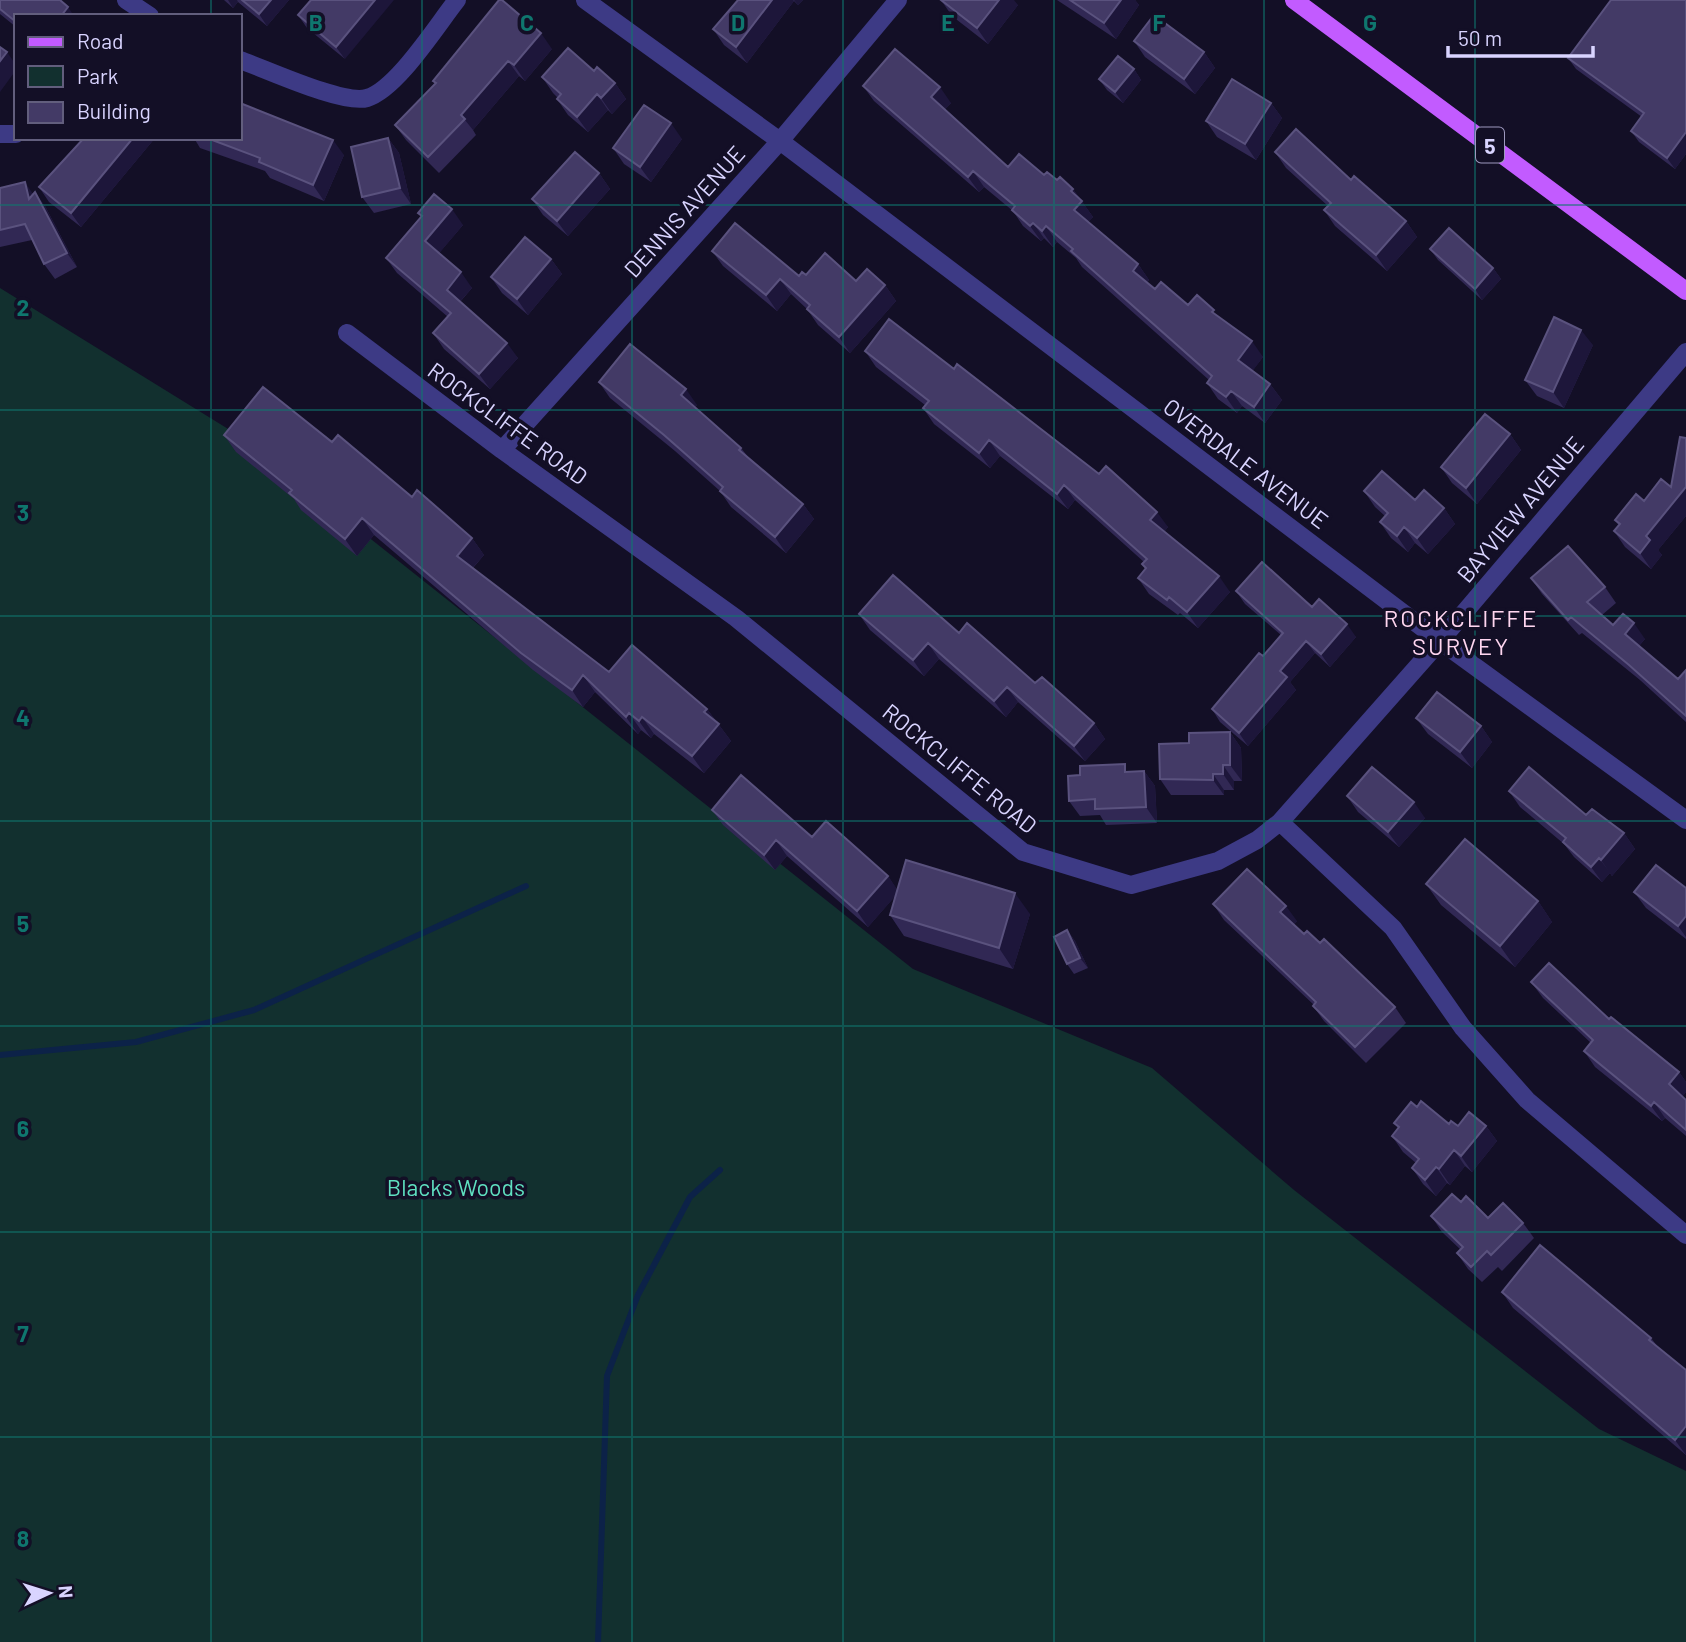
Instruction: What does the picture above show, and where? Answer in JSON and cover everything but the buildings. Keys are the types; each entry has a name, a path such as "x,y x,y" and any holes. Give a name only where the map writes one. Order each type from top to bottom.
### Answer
{"main road":[{"name":"5","path":"1294,0 1686,290"}],"street":[{"path":"242,61 339,97 366,99 387,86 457,0"},
{"name":"OVERDALE AVENUE","path":"585,0 780,141 1440,640 1686,820"},
{"name":"DENNIS AVENUE","path":"502,450 780,141 898,0"},
{"name":"ROCKCLIFFE ROAD","path":"347,333 502,450 736,618 1023,852 1131,885 1218,861 1257,840 1279,822"},
{"name":"BAYVIEW AVENUE","path":"1279,822 1440,640 1686,352"},
{"path":"1279,822 1393,928 1463,1028 1527,1100 1686,1235"}],"green space":[{"name":"Blacks Woods","path":"0,288 246,440 913,969 1152,1068 1294,1190 1599,1429 1686,1471 1686,1642 0,1642"}],"waterway":[{"path":"0,1055 136,1042 254,1010 526,886"},
{"path":"598,1642 607,1376 638,1295 690,1197 720,1170"}],"district":[{"name":"ROCKCLIFFE SURVEY","path":"1461,631"}]}
